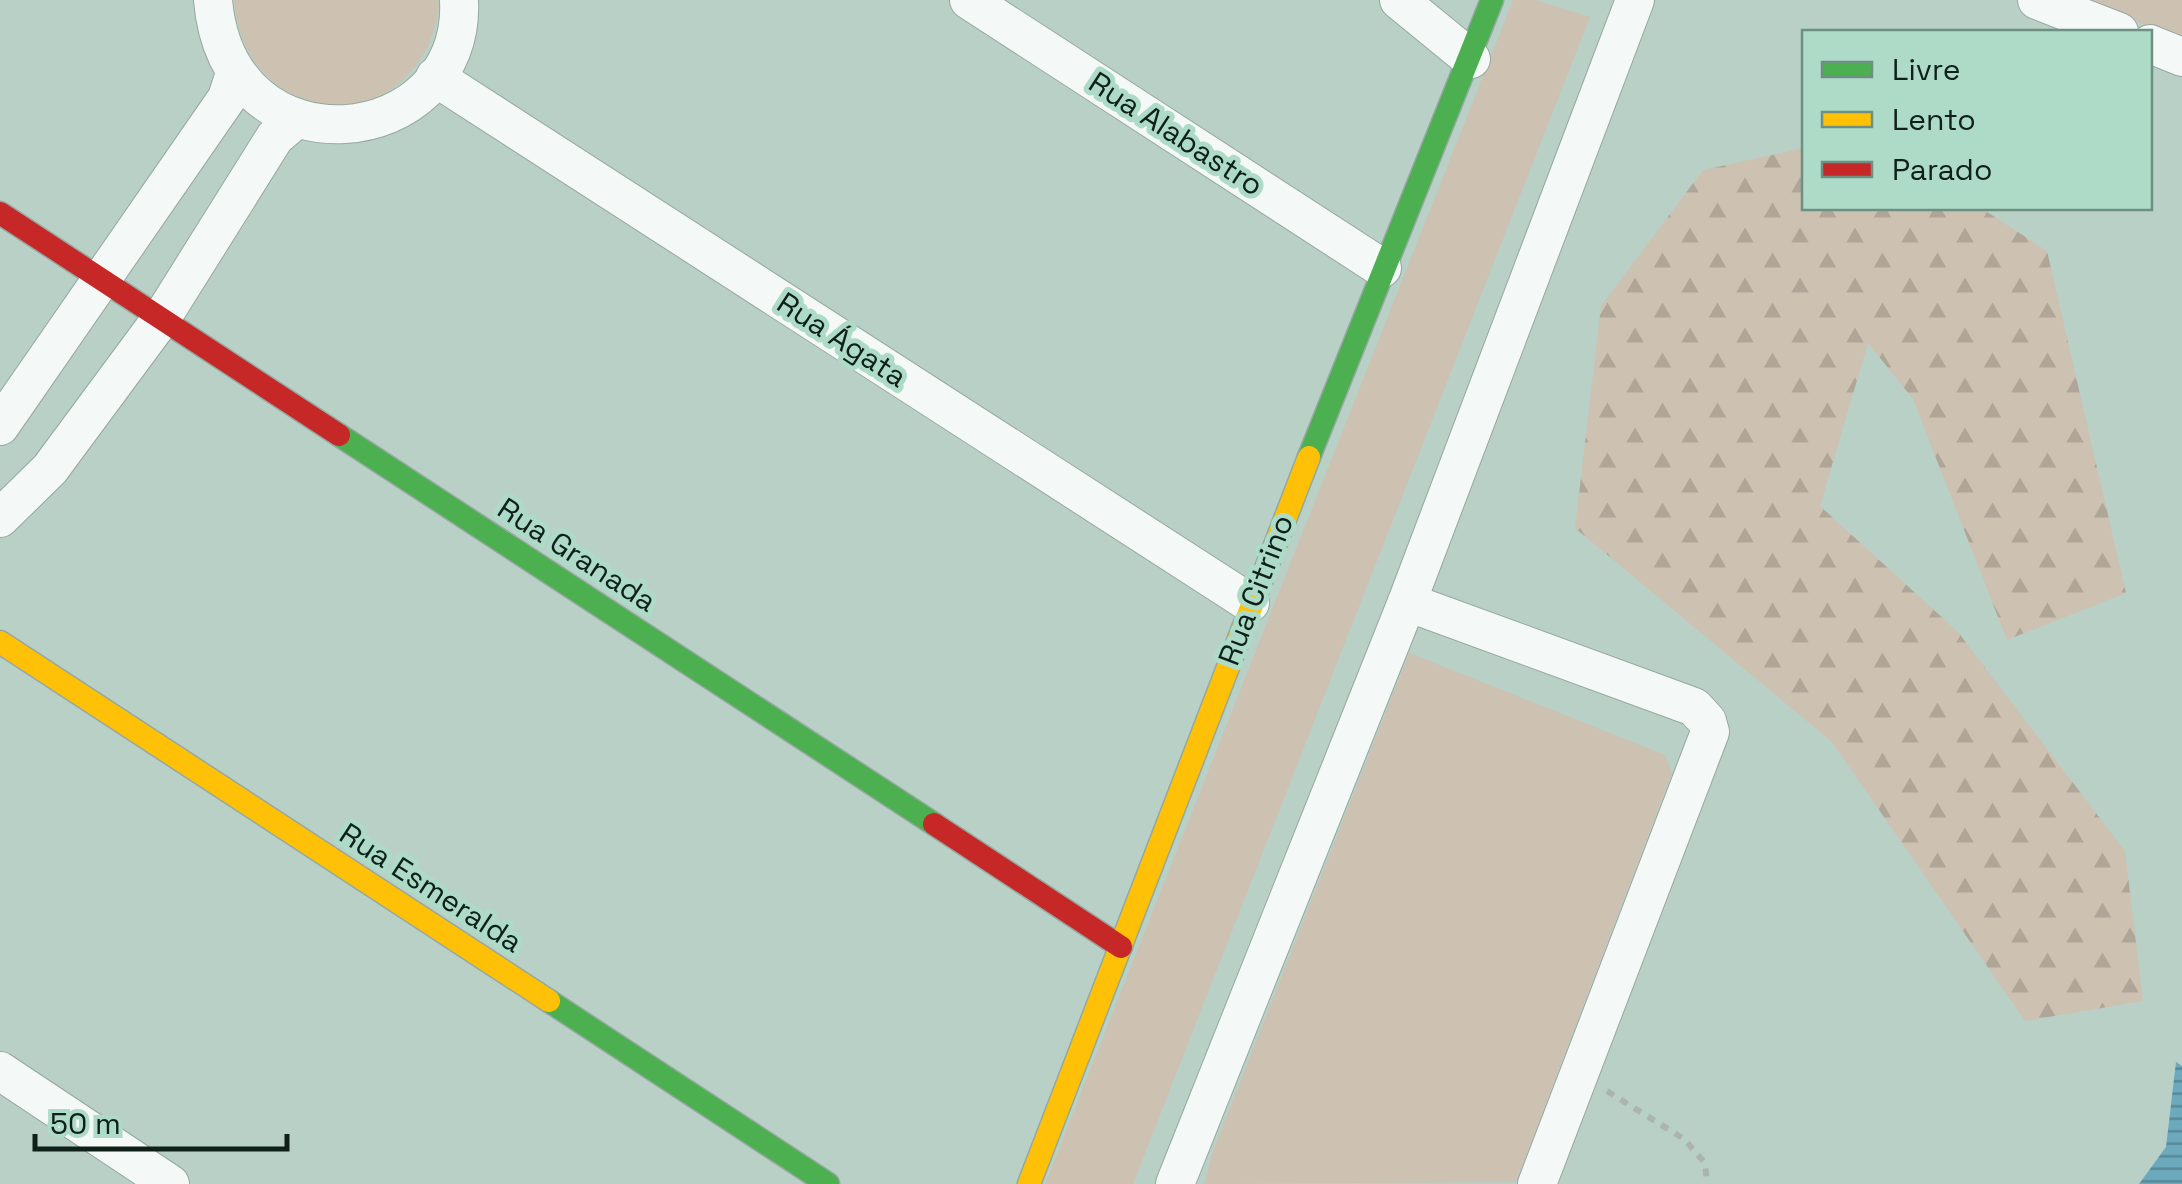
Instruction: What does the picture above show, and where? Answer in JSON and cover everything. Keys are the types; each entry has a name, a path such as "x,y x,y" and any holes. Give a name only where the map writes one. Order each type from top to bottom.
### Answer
{"street":[{"path":"214,0 223,50 252,92 272,108 321,125 372,121 396,111 435,77 448,56 456,31 458,0"},
{"name":"Rua Alabastro","path":"969,0 1382,268"},
{"path":"1399,0 1471,59"},
{"name":"Rua Citrino","path":"1030,1184 1250,604 1492,0"},
{"path":"1175,1184 1407,602 1635,0"},
{"path":"2037,0 2115,30"},
{"path":"2152,45 2182,57"},
{"path":"0,426 226,98 235,72"},
{"name":"Rua Ágata","path":"435,77 1250,604"},
{"path":"0,518 50,469 161,318 276,138 296,119"},
{"name":"Rua Granada","path":"0,212 1121,947"},
{"path":"1407,602 1694,706 1707,720 1710,732 1537,1184"},
{"name":"Rua Esmeralda","path":"0,642 828,1184"},
{"path":"0,1071 170,1184"}],"path":[{"path":"1581,1074 1684,1140 1705,1164 1708,1184"}],"green space":[{"path":"234,0 438,0 439,6 426,50 401,81 370,99 334,105 299,97 268,77 245,45"},
{"path":"1513,0 1535,0 1590,17 1133,1184 1045,1184"},
{"path":"2083,0 2182,0 2182,40"},
{"path":"1802,148 1802,210 1984,210 2047,251 2126,593 2007,640 1913,399 1868,343 1820,506 1958,632 2125,851 2143,1001 2025,1021 1832,742 1575,528 1601,306 1703,170"},
{"path":"1409,653 1665,755 1672,773 1516,1182 1204,1184 1214,1148"}],"water":[{"path":"2176,1062 2182,1066 2182,1184 2139,1184 2166,1147"}],"traffic: fast":[{"path":"1309,457 1492,0"},
{"path":"339,435 934,824"},
{"path":"549,1001 828,1184"}],"traffic: slow":[{"path":"1029,1184 1309,457"},
{"path":"0,642 549,1001"}],"traffic: jam":[{"path":"0,213 339,435"},
{"path":"934,824 1121,947"}]}
